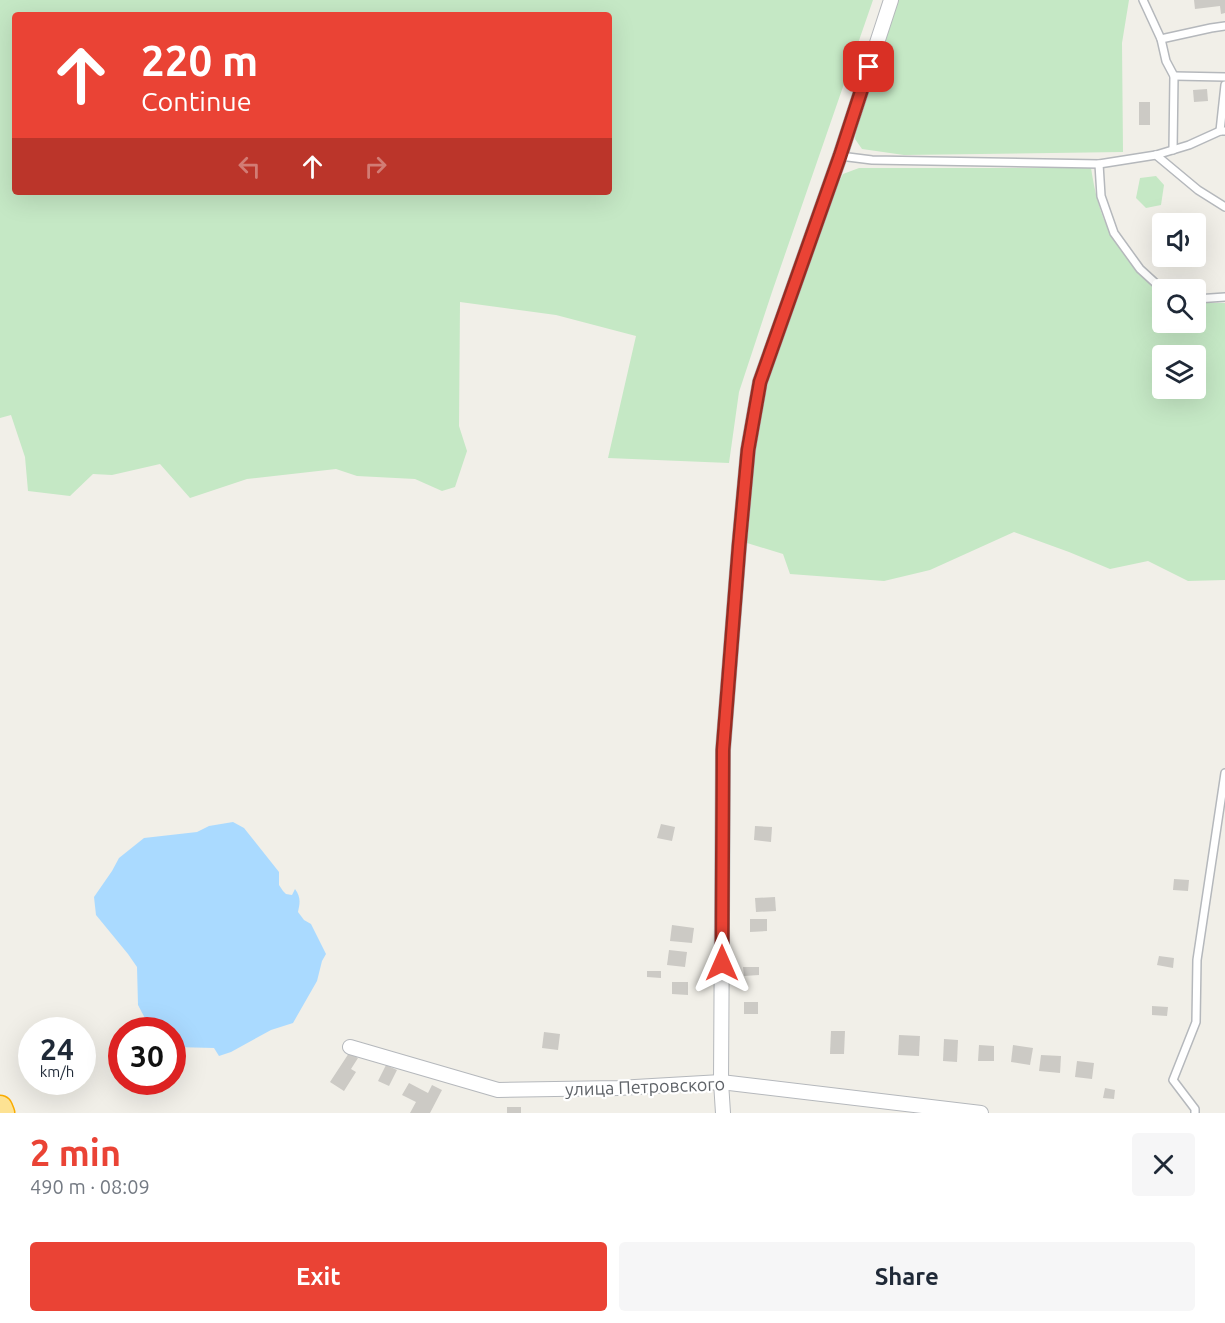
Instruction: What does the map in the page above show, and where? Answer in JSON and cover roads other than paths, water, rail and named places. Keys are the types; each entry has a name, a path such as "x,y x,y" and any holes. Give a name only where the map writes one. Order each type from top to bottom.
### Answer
{"highway":[{"path":"0,1108 2,1113"}],"street":[{"path":"723,1113 721,1082 723,750 748,450 760,382 840,156 891,0"},
{"name":"улица Петровского","path":"350,1047 498,1090 618,1088 721,1082 981,1113"}],"lane":[{"path":"1143,0 1161,39 1166,61 1174,76 1173,150"},
{"path":"1161,39 1225,26"},
{"path":"1174,76 1225,77"},
{"path":"840,156 872,159 1099,164 1156,155 1189,145 1222,131 1225,85"},
{"path":"1156,155 1198,190 1225,207"},
{"path":"1099,164 1101,196 1114,232 1140,269 1152,280"},
{"path":"1206,298 1225,297"},
{"path":"1195,1113 1195,1109 1173,1080 1196,1022 1197,960 1225,773"}],"water":[{"path":"233,822 244,828 279,872 279,885 283,891 292,895 295,889 300,900 298,912 304,920 311,924 326,954 317,981 293,1023 271,1030 219,1056 214,1048 186,1047 186,1017 144,1017 138,1005 137,967 96,915 94,897 119,858 144,838 197,832 209,826"}]}
